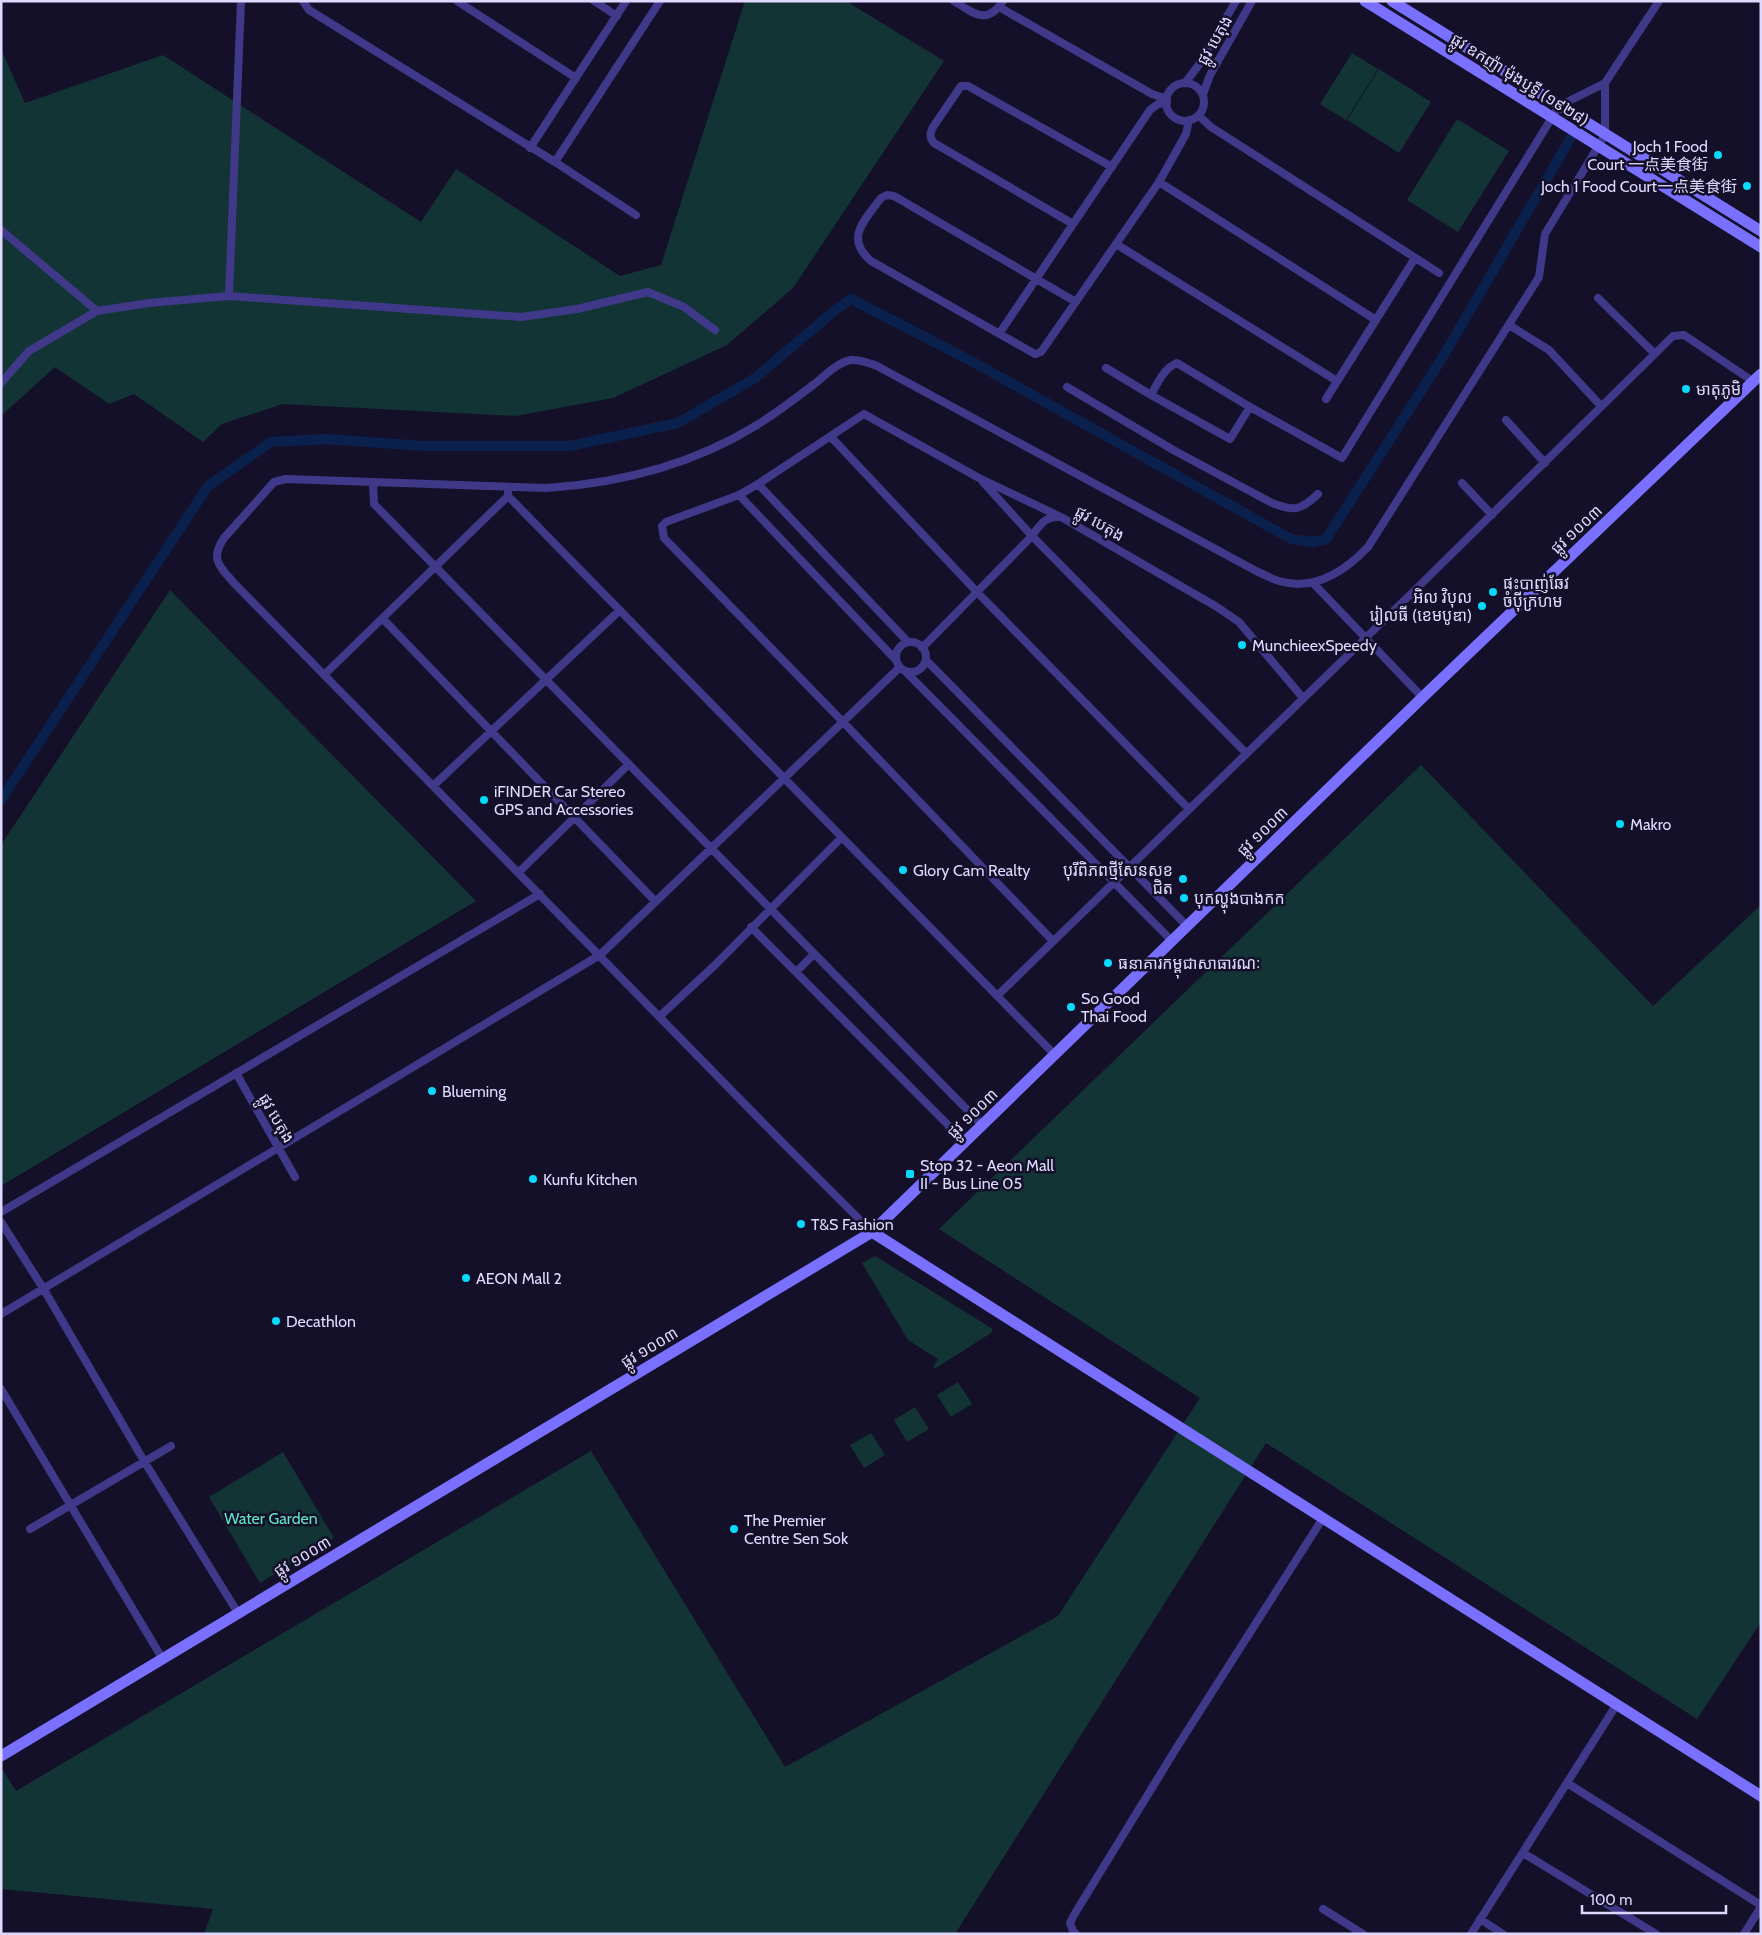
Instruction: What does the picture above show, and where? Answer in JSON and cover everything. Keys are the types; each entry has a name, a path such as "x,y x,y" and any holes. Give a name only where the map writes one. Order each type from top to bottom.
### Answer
{"main road":[{"name":"ផ្លូវ ឧកញ៉ា ម៉ុងឫទ្ធី (១៩២៨)","path":"1365,1 1761,247"},
{"name":"ផ្លូវ ឧកញ៉ា ម៉ុងឫទ្ធី (១៩២៨)","path":"1392,1 1761,231"},
{"name":"ផ្លូវ ១០០៣","path":"1,1756 872,1232 1423,698 1757,378"},
{"path":"872,1232 1761,1796"}],"street":[{"path":"229,296 240,1"},
{"path":"303,1 309,10 636,215"},
{"path":"457,1 576,78"},
{"path":"594,1 617,16"},
{"path":"530,148 626,1"},
{"path":"554,162 660,1"},
{"path":"954,1 979,15 987,16 993,14 1001,4 1152,94 1167,101"},
{"name":"ផ្លូវ បេតុង","path":"1185,83 1198,66 1236,1"},
{"name":"ផ្លូវ បេតុង","path":"1203,94 1210,75 1252,1"},
{"path":"1151,395 1158,382 1172,365 1177,363 1250,407 1342,458 1556,120 1564,109 1605,83 1659,1"},
{"path":"1185,83 1196,86 1203,94 1204,106 1198,116 1189,120 1182,120 1172,116 1167,101 1173,88 1185,83"},
{"path":"872,1232 219,565 216,557 218,547 274,482 286,479 508,492 586,485 632,476 675,463 714,447 756,426 784,407 835,367 853,360 877,366 1258,572 1278,581 1314,583 1346,568 1368,547 1539,277 1545,234 1602,132 1605,83"},
{"path":"1073,224 934,143 930,133 933,127 962,86 968,86 1112,167"},
{"path":"999,334 1150,110 1158,104 1167,101"},
{"path":"1198,116 1211,127 1439,273"},
{"path":"1076,302 894,196 887,195 881,198 858,232 856,240 866,256 999,334 1038,354 1076,302 1159,182 1186,134 1189,120"},
{"path":"1159,182 1376,320"},
{"path":"1,230 97,311"},
{"path":"1116,244 1337,382"},
{"path":"1326,399 1415,258"},
{"path":"1,383 29,351 97,311 150,303 229,296 521,317 577,309 648,292 684,307 715,330"},
{"path":"1598,298 1654,352"},
{"path":"1509,325 1549,350 1601,406"},
{"path":"997,996 1492,515 1654,352 1673,336 1684,335 1757,378"},
{"path":"1106,368 1230,439 1250,407"},
{"path":"1067,387 1272,504 1288,509 1304,507 1318,494"},
{"name":"ផ្លូវ បេតុង","path":"831,437 864,414 979,478 1064,518 1217,607 1239,622 1303,698"},
{"path":"1506,420 1545,463"},
{"path":"1053,941 664,538 662,526 671,518 705,509 739,495 831,437 977,592 1189,809"},
{"path":"979,478 1032,536 1246,754"},
{"path":"373,483 374,504 982,1126"},
{"path":"1462,483 1492,515"},
{"path":"758,484 908,642 918,644 922,648 926,660 1187,926"},
{"path":"324,674 436,567 508,492"},
{"path":"508,492 841,838 1055,1055"},
{"path":"739,495 895,659 903,670 1172,942"},
{"path":"922,648 1046,520 1052,517 1064,518"},
{"path":"1314,583 1423,698"},
{"path":"434,786 620,610"},
{"path":"383,619 492,730 655,902"},
{"path":"895,659 897,650 908,642"},
{"path":"1,1314 278,1146 600,955 843,722 903,670 919,670 926,660"},
{"path":"519,872 629,764"},
{"path":"660,1016 714,966 841,838"},
{"path":"1,1212 540,894"},
{"path":"751,927 965,1142"},
{"path":"796,972 814,954"},
{"name":"ផ្លូវ បេតុង","path":"236,1073 295,1176"},
{"path":"1,1222 43,1288 144,1461 238,1613"},
{"path":"1,1389 162,1658"},
{"path":"30,1529 171,1446"},
{"path":"1076,1934 1070,1923 1074,1915 1177,1747 1323,1518"},
{"path":"1471,1934 1617,1704"},
{"path":"1567,1782 1761,1906 1744,1934"},
{"path":"1522,1853 1656,1934"},
{"path":"1323,1909 1363,1934"},
{"path":"1480,1919 1503,1934"}],"green space":[{"path":"745,1 846,1 944,61 793,288 727,345 613,398 516,416 283,404 222,424 203,442 134,394 109,404 55,367 1,416 1,49 25,103 163,55 421,222 456,169 620,276 661,265"},
{"path":"1352,53 1378,69 1346,120 1320,104"},
{"path":"1379,69 1431,102 1399,153 1347,120"},
{"path":"1457,119 1509,151 1458,232 1407,200"},
{"path":"170,590 476,901 1,1186 1,845"},
{"path":"1421,765 1653,1006 1761,905 1761,1622 1697,1719 1266,1443 955,1934 204,1934 213,1909 1,1889 1,1767 16,1791 591,1451 785,1767 1058,1616 1200,1398 939,1229"},
{"path":"875,1256 993,1329 991,1333 936,1368 933,1367 938,1359 908,1340 862,1263"},
{"path":"958,1382 972,1404 951,1417 937,1395"},
{"path":"915,1407 929,1429 907,1442 894,1420"},
{"path":"871,1433 885,1455 864,1468 850,1445"},
{"name":"Water Garden","path":"283,1452 334,1538 260,1583 209,1497"}],"waterway":[{"path":"1,800 208,486 271,442 325,439 424,446 569,446 678,423 755,378 851,299 973,362 1291,539 1311,542 1326,539 1441,360 1573,134"}],"place":[{"name":"Joch 1 Food Court 一点美食街","path":"1718,155"},
{"name":"Joch 1 Food Court一点美食街","path":"1747,186"},
{"name":"មាតុភូមិ","path":"1686,389"},
{"name":"ផ្ទះបាញ់ឆែវ ចំប៉ីក្រហម","path":"1493,592"},
{"name":"អិល វិបុល រៀលធី (ខេមបូឌា)","path":"1482,606"},
{"name":"MunchieexSpeedy","path":"1242,645"},
{"name":"iFINDER Car Stereo GPS and Accessories","path":"484,800"},
{"name":"Makro","path":"1620,824"},
{"name":"Glory Cam Realty","path":"903,870"},
{"name":"បុរីពិភពថ្មីសែនសុខ ជិត","path":"1183,879"},
{"name":"បុកល្ហុងបាងកក","path":"1184,898"},
{"name":"ធនាគារកម្ពុជាសាធារណៈ","path":"1108,963"},
{"name":"So Good Thai Food","path":"1071,1007"},
{"name":"Blueming","path":"432,1091"},
{"name":"Stop 32 - Aeon Mall II - Bus Line 05","path":"910,1174"},
{"name":"Kunfu Kitchen","path":"533,1179"},
{"name":"T&S Fashion","path":"801,1224"},
{"name":"AEON Mall 2","path":"466,1278"},
{"name":"Decathlon","path":"276,1321"},
{"name":"The Premier Centre Sen Sok","path":"734,1529"}]}
